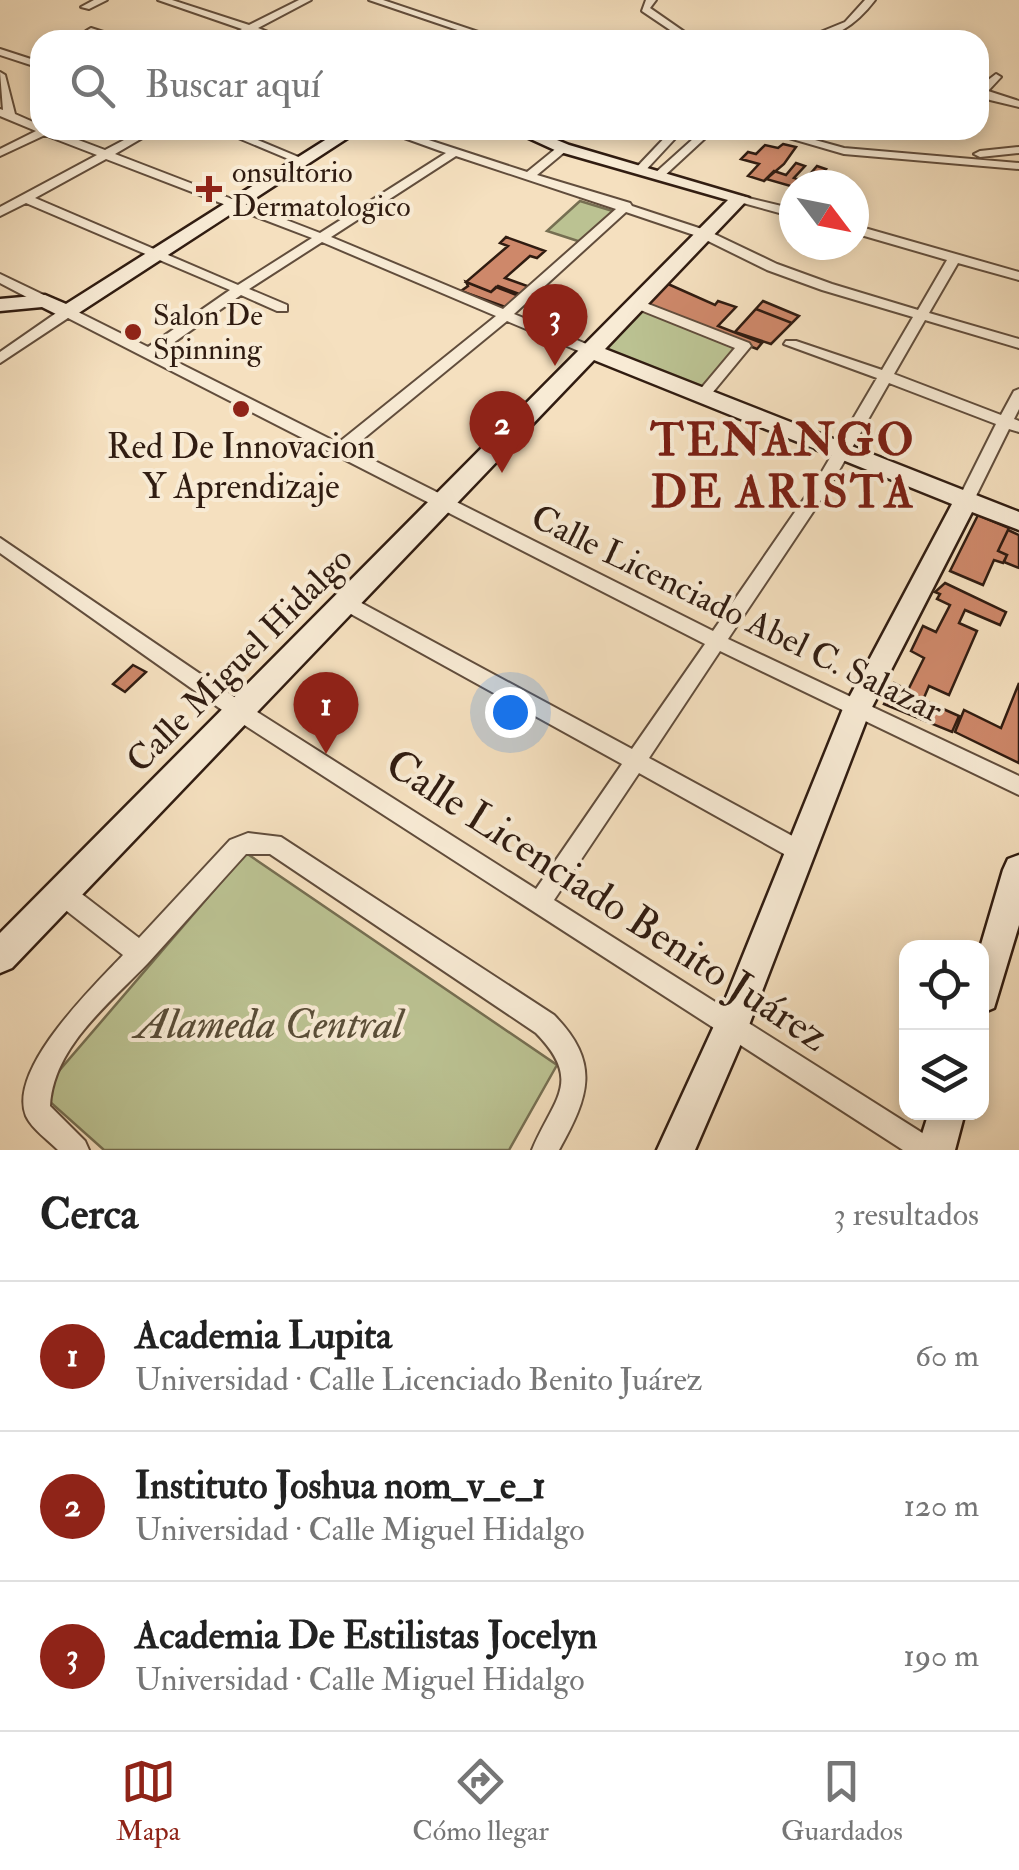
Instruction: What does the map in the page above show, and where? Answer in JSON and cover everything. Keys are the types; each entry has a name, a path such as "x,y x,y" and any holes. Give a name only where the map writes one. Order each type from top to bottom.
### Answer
{"street":[{"path":"86,8 102,0"},
{"path":"163,0 253,30"},
{"path":"271,0 292,7"},
{"path":"250,29 306,0"},
{"path":"374,0 465,30"},
{"path":"651,0 645,8 677,30"},
{"path":"841,30 870,0"},
{"path":"0,52 30,62"},
{"path":"0,75 5,114 30,125"},
{"path":"989,83 996,77"},
{"path":"989,93 1019,104"},
{"path":"0,153 30,137"},
{"path":"69,140 320,237 591,351 1019,521"},
{"path":"0,212 133,140"},
{"path":"249,140 302,161"},
{"path":"0,359 336,140"},
{"path":"418,140 626,206 704,234 772,266 920,317 1019,344"},
{"path":"544,140 638,171 779,209"},
{"path":"638,171 668,140"},
{"path":"658,176 698,140"},
{"path":"803,140 844,151 1019,166"},
{"path":"529,176 564,148"},
{"path":"945,160 1019,150"},
{"path":"148,354 320,237 455,152"},
{"path":"26,198 282,308"},
{"name":"Calle Miguel Hidalgo","path":"0,956 348,604 740,198"},
{"path":"338,451 505,315 626,206"},
{"path":"869,234 1019,276"},
{"path":"540,902 823,484 955,257"},
{"name":"Calle Licenciado Abel C. Salazar","path":"0,278 856,711 1019,786"},
{"path":"0,305 45,300"},
{"path":"638,304 744,346 703,394"},
{"path":"790,344 1013,425"},
{"path":"676,1150 732,1025 856,711 966,500 1013,425 1019,394"},
{"name":"Calle Licenciado Benito Juárez","path":"0,544 240,711 926,1150"},
{"path":"348,604 801,852"},
{"path":"76,1150 37,1111 39,1082 60,1043 238,846 272,844 564,1040 573,1056 574,1096 545,1150"},
{"path":"989,972 1019,870"},
{"path":"62,893 140,954"},
{"path":"936,1150 945,1120"}],"green space":[{"path":"580,201 616,212 581,242 547,231"},
{"path":"641,309 741,347 703,391 601,351"},
{"name":"Alameda Central","path":"246,853 557,1065 509,1150 104,1150 40,1093"}],"building":[{"path":"783,144 796,147 784,164 764,181 748,176 759,164 741,159 748,152 756,154 765,145 778,148"},
{"path":"796,163 805,166 801,170 790,170"},
{"path":"774,171 779,173 779,183 766,179"},
{"path":"506,237 545,251 537,258 530,256 505,278 530,287 522,295 498,286 491,292 466,282 508,246 500,243"},
{"path":"466,282 491,292 496,287 519,296 508,308 461,291 468,286"},
{"path":"668,284 715,305 718,301 736,307 718,326 762,343 757,349 645,306"},
{"path":"763,301 799,316 771,344 735,332"},
{"path":"756,309 792,323 771,344 735,332"},
{"path":"978,515 1009,528 998,551 1007,555 1003,563 994,560 983,585 950,571"},
{"path":"1008,530 1019,535 1019,568 1004,562 1007,555 998,551"},
{"path":"945,583 1006,612 1000,625 965,610 959,623 977,631 949,695 929,686 923,700 959,716 952,732 884,704 887,698 883,696 894,683 908,690 924,658 911,651 923,626 936,632 950,605 937,599 940,594 935,592"},
{"path":"133,665 146,672 125,692 113,684"},
{"path":"1019,683 1019,763 955,732 964,710 1001,728"}],"place":[{"name":"onsultorio Dermatologico","path":"209,189"},
{"name":"Salon De Spinning","path":"133,332"},
{"name":"Academia De Estilistas Jocelyn","path":"555,366"},
{"name":"Red De Innovacion Y Aprendizaje","path":"241,409"},
{"name":"Instituto Joshua nom_v_e_1","path":"502,473"},
{"name":"Academia Lupita","path":"326,754"}],"district":[{"name":"TENANGO DE ARISTA","path":"783,465"}]}
